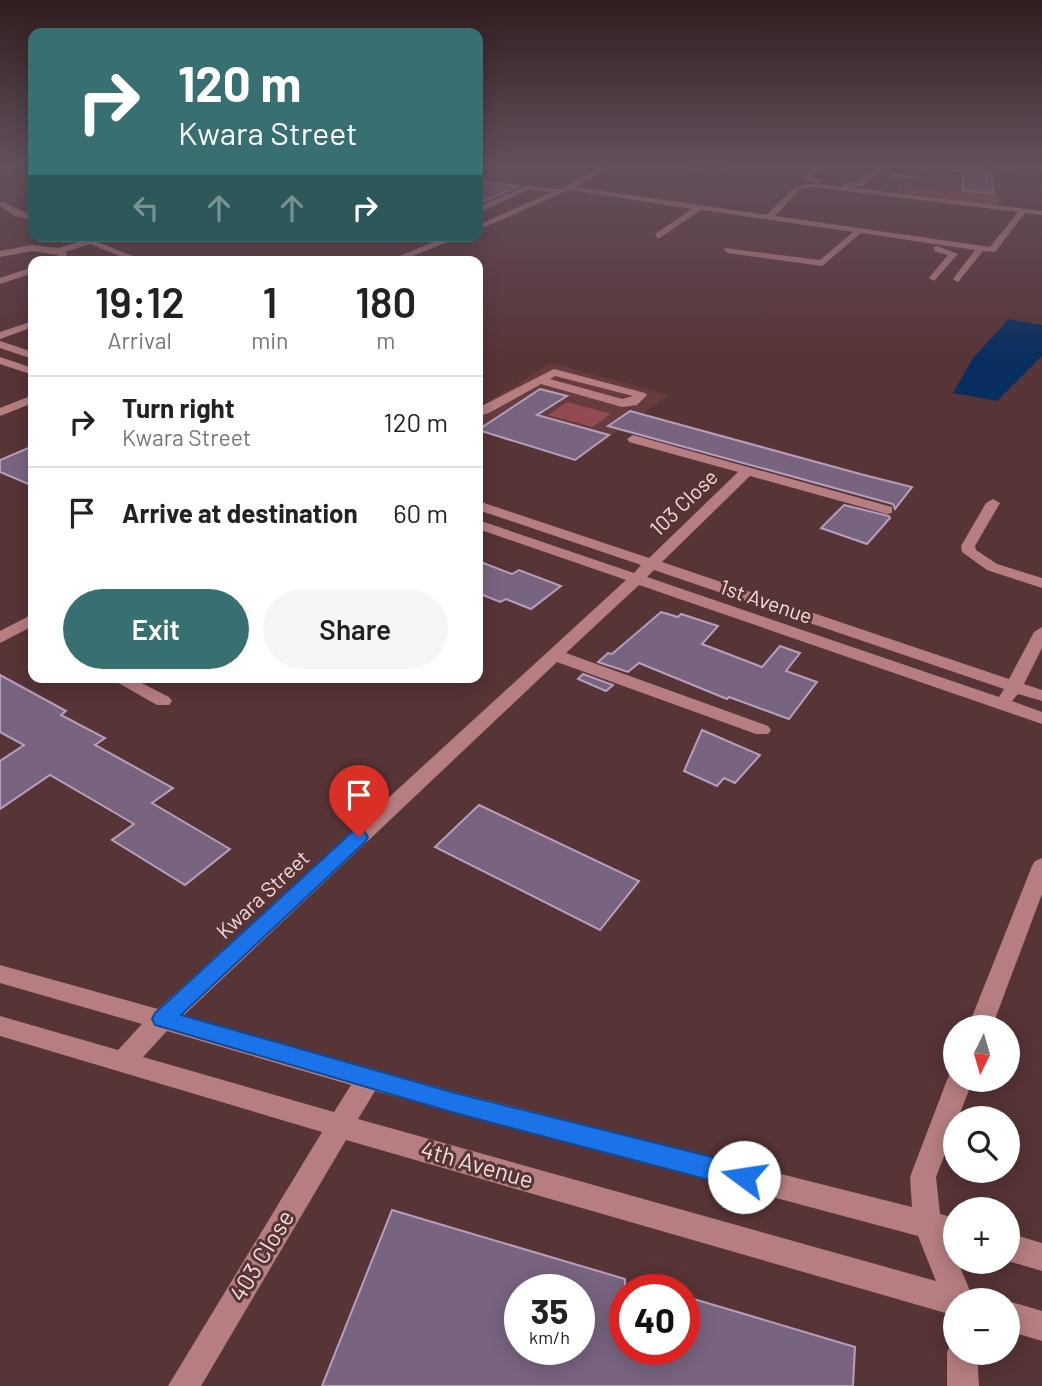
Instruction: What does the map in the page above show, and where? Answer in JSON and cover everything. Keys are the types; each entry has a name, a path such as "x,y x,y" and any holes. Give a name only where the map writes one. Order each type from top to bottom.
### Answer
{"street":[{"path":"658,236 666,231"},
{"path":"839,231 954,254 934,278"},
{"path":"728,250 822,263 856,234 995,249 1008,231"},
{"path":"0,254 23,249 54,254 84,242"},
{"path":"98,242 130,256"},
{"path":"404,256 442,242"},
{"path":"958,279 980,249"},
{"path":"0,269 23,274"},
{"path":"0,281 28,272"},
{"path":"0,336 28,326"},
{"path":"0,344 28,354"},
{"path":"0,360 28,370"},
{"path":"483,409 554,372 641,395 633,402 622,403 541,380"},
{"path":"0,412 28,401"},
{"path":"633,439 887,510"},
{"name":"103 Close","path":"651,564 746,472"},
{"path":"993,503 968,546 969,552 992,567 1042,583"},
{"name":"1st Avenue","path":"483,507 1042,696"},
{"name":"1st Avenue","path":"483,526 1042,718"},
{"name":"Kwara Street","path":"124,1060 163,1019 651,564"},
{"path":"0,638 28,622"},
{"path":"17,628 28,634"},
{"path":"1004,705 1042,632"},
{"path":"555,655 762,730"},
{"path":"128,683 163,701"},
{"path":"986,1015 1042,866"},
{"path":"0,974 369,1079 943,1228"},
{"name":"4th Avenue","path":"0,1026 124,1060 340,1126 943,1297"},
{"name":"403 Close","path":"184,1386 369,1079"},
{"path":"952,1288 927,1224 923,1177 955,1092"},
{"path":"1020,1251 1042,1257"},
{"path":"1020,1320 1042,1326"},
{"path":"962,1365 963,1386"}],"shaded area":[{"path":"551,363 669,395 576,461 483,433 483,405"},
{"path":"567,402 611,414 593,427 548,415"}],"water":[{"path":"1009,319 1042,325 1042,356 997,401 953,393 973,358"}],"building":[{"path":"540,389 567,396 537,415 609,435 575,460 483,432 483,427"},
{"path":"630,411 912,487 895,509 893,504 608,426"},
{"path":"28,448 28,484 0,472 0,460"},
{"path":"844,505 890,518 867,544 821,528"},
{"path":"483,563 512,574 519,570 561,586 531,609 506,599 500,602 483,595"},
{"path":"661,612 678,617 681,614 718,626 702,644 762,667 780,646 800,653 786,671 817,682 789,719 729,697 727,699 639,663 628,672 598,662 608,653 612,654"},
{"path":"583,674 613,685 606,691 578,679"},
{"path":"0,675 66,711 61,715 105,738 95,745 173,788 152,803 230,849 185,885 112,840 134,824 50,775 0,809 0,761 24,745 0,732"},
{"path":"702,730 760,755 735,783 724,778 717,786 684,771"},
{"path":"479,805 639,881 600,930 435,847"},
{"path":"392,1210 609,1274 609,1365 700,1365 700,1301 855,1347 853,1386 322,1386"}],"route":[{"path":"359,837 163,1019 455,1103 744,1177"}]}
